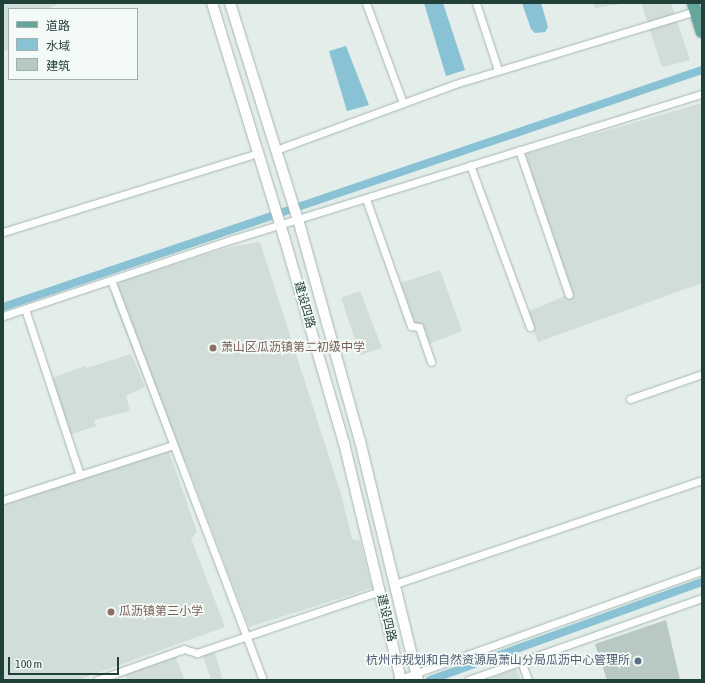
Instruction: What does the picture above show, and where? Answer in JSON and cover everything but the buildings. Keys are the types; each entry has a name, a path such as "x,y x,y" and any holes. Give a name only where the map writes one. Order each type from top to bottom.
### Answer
{"main road":[{"name":"建设四路","path":"212,3 279,219 344,442 380,591 399,680"},
{"name":"建设四路","path":"230,3 296,213 360,441 417,676"},
{"path":"694,7 702,32"}],"street":[{"path":"366,3 403,103"},
{"path":"476,3 498,70"},
{"path":"276,150 498,70 694,7"},
{"path":"3,316 366,198 702,94"},
{"path":"519,150 569,295"},
{"path":"3,232 258,153"},
{"path":"470,166 530,327"},
{"path":"366,198 411,326 419,327 431,362"},
{"path":"110,280 263,680"},
{"path":"25,309 80,475"},
{"path":"630,399 702,374"},
{"path":"3,500 174,446"},
{"path":"395,584 702,480"},
{"path":"399,680 417,676 702,571"},
{"path":"97,680 184,649 197,653 246,635 380,591"},
{"path":"468,680 702,598"},
{"path":"521,661 528,680"}],"shaded area":[{"path":"3,3 60,3 49,8 8,8 8,49 3,51"},
{"path":"593,3 628,3 595,8"},
{"path":"641,3 671,3 690,60 662,67"},
{"path":"702,103 702,283 538,342 527,312 569,294 550,240 526,154"},
{"name":"萧山区瓜沥镇第二初级中学","path":"260,242 341,494 352,539 360,541 372,588 249,627 186,462 178,465 111,295 121,281 230,247"},
{"path":"440,270 462,331 429,344 422,326 414,323 401,283"},
{"path":"360,291 382,348 360,355 341,298"},
{"path":"131,354 145,387 126,396 130,411 94,420 96,426 69,435 53,378 84,366 87,368"},
{"path":"169,451 197,532 191,538 225,627 78,680 3,680 3,503"},
{"path":"214,651 223,680 211,680 203,656"},
{"path":"174,654 185,680 127,680 125,672"},
{"path":"515,668 521,680 487,680"}],"water":[{"path":"424,3 443,3 465,70 446,76"},
{"path":"522,3 541,3 548,27 545,32 535,33 531,29"},
{"path":"346,46 369,105 347,111 329,51"}],"waterway":[{"path":"3,307 702,70"},
{"path":"430,680 702,582"}],"place":[{"name":"萧山区瓜沥镇第二初级中学","path":"213,348"},
{"name":"瓜沥镇第三小学","path":"111,612"},
{"name":"杭州市规划和自然资源局萧山分局瓜沥中心管理所","path":"638,661"}]}
